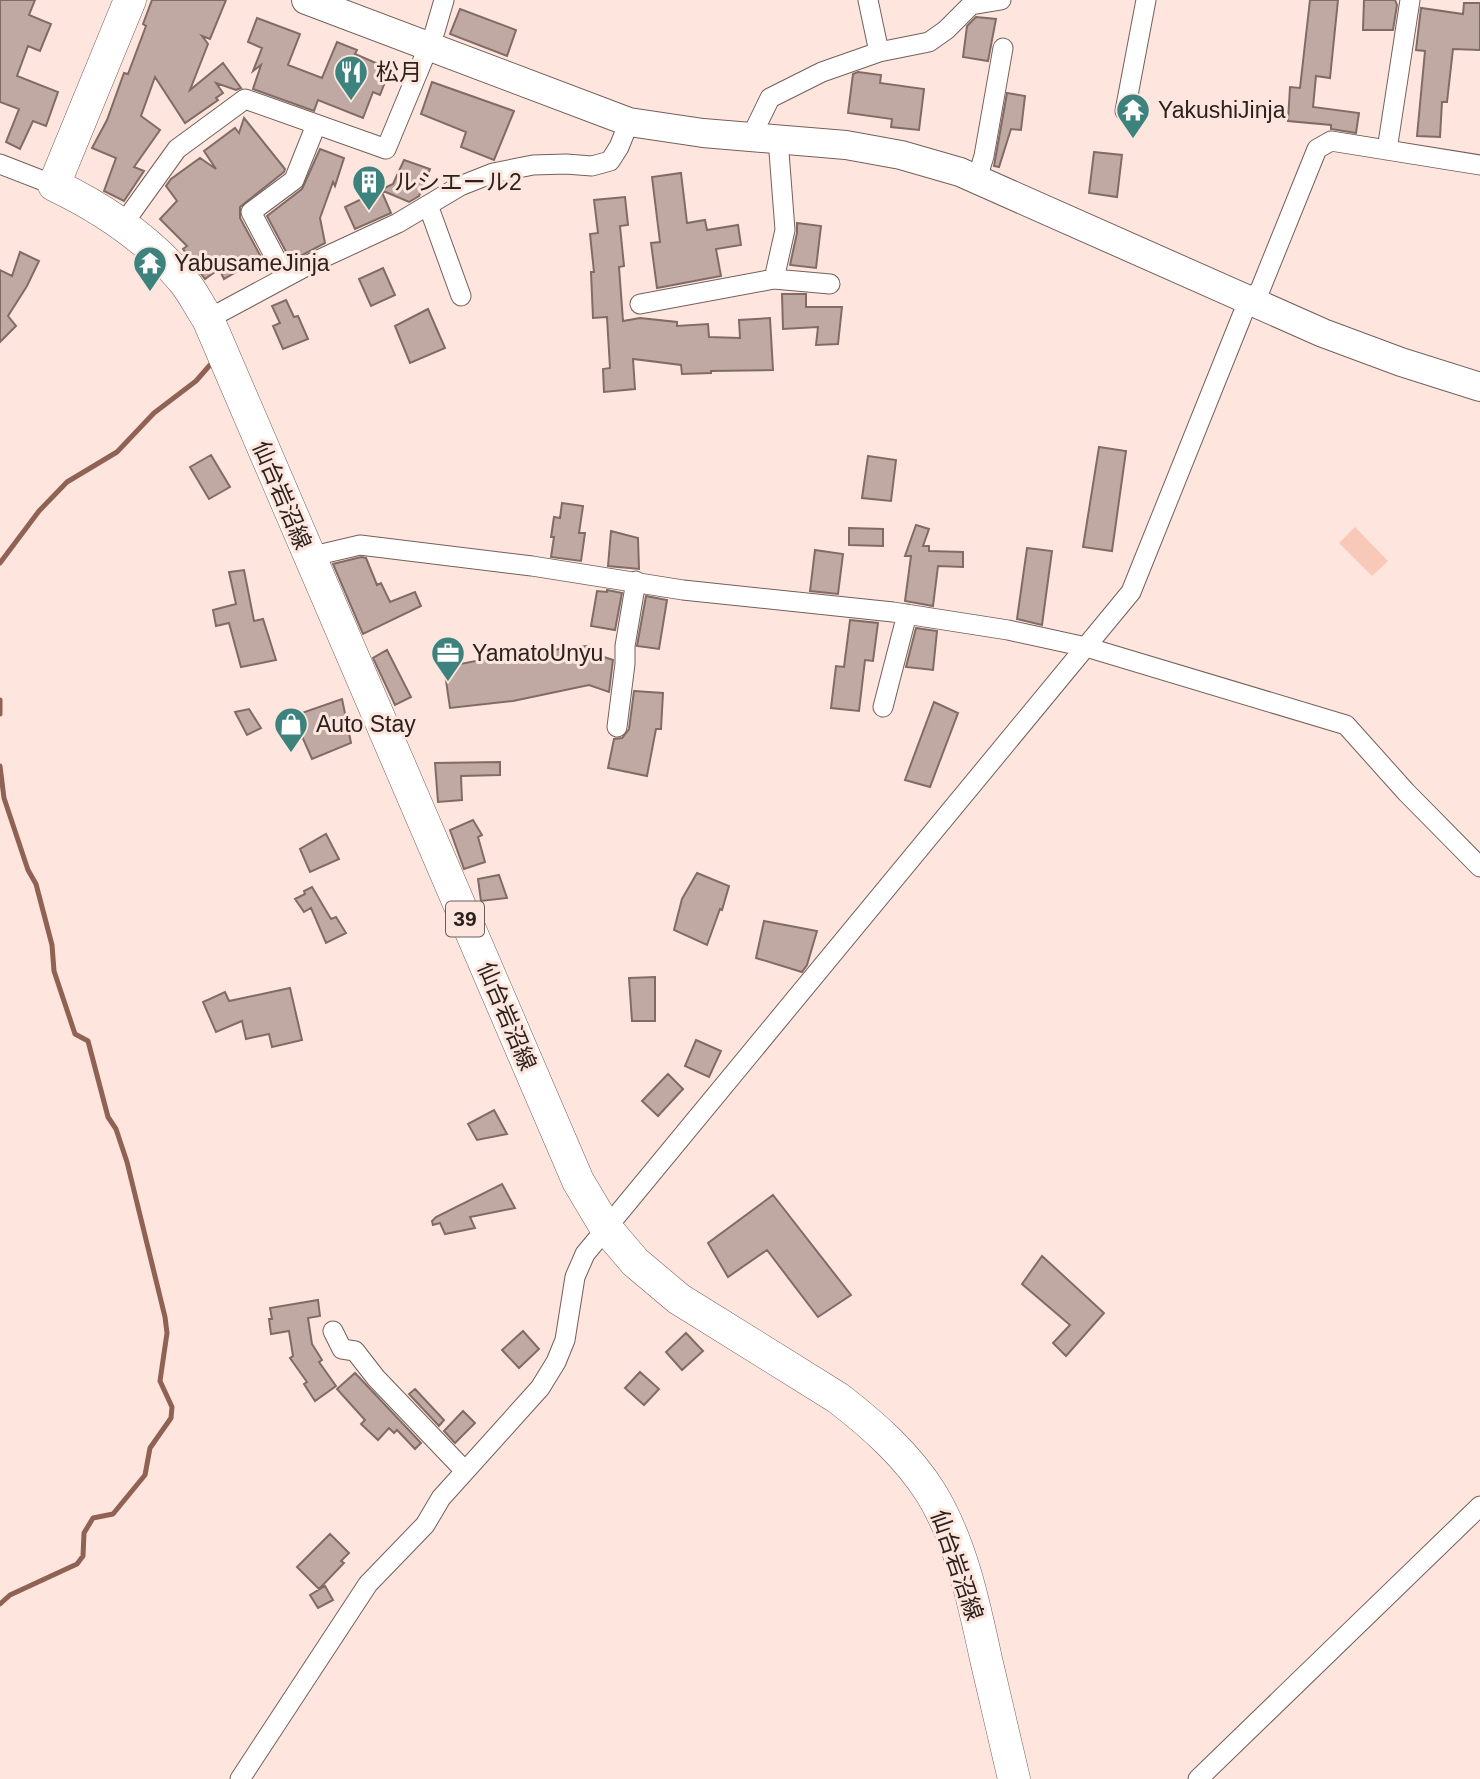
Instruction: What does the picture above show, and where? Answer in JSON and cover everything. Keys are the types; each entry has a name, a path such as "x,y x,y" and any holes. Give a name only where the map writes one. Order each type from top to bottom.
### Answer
{"main road":[{"path":"54,185 130,0"},
{"name":"仙台岩沼線","path":"54,185 89,202 123,224 183,279 208,319 573,1169 606,1228 635,1262 679,1299 815,1383 858,1413 894,1446 931,1493 951,1536 972,1594 1014,1779"}],"street":[{"path":"306,0 629,122 846,145 901,155 960,172 1323,333 1480,387"},
{"path":"123,224 177,149 245,99 386,149 428,48 444,0"},
{"path":"868,0 879,52"},
{"path":"774,279 785,230 764,138 770,98 822,72 879,52 929,42 946,30 971,5 1001,0"},
{"path":"1125,111 1146,0"},
{"path":"1387,150 1410,0"},
{"path":"977,179 984,156 1003,48"},
{"path":"208,319 285,276 398,223 460,186 493,173 533,165 592,166 610,161 629,122"},
{"path":"285,276 251,212 294,180 316,125"},
{"path":"240,1779 368,1584 425,1525 440,1498 540,1388 556,1362 565,1340 575,1277 585,1254 1131,592 1248,301 1260,290 1317,149 1331,141 1480,165"},
{"path":"0,164 54,185"},
{"path":"428,205 461,296"},
{"path":"640,304 774,279 830,285"},
{"path":"309,557 360,545 636,581 682,590 907,614 1008,630 1086,647 1346,725 1406,792 1480,867"},
{"path":"617,727 625,646 636,581"},
{"path":"883,707 907,614"},
{"path":"333,1331 342,1349 355,1351 376,1378 465,1471"},
{"path":"1198,1779 1480,1506"}],"shaded area":[{"path":"1355,527 1388,561 1372,576 1339,543"}],"building":[{"path":"0,0 35,0 29,15 51,24 40,51 28,46 17,76 58,92 46,126 33,121 20,149 6,142 19,109 0,102"},
{"path":"152,0 226,0 210,39 202,36 208,44 190,90 223,63 241,88 236,90 216,83 223,93 216,98 218,100 185,123 155,77 141,116 160,130 134,167 144,171 124,201 104,191 116,158 92,148 107,120 124,73 128,74 146,26 143,24"},
{"path":"1310,0 1338,0 1330,78 1316,76 1313,107 1359,113 1356,133 1331,129 1331,125 1288,121 1290,87 1300,88"},
{"path":"1364,0 1395,0 1397,5 1393,30 1363,30"},
{"path":"1464,3 1480,3 1480,50 1453,49 1447,102 1442,102 1440,137 1417,136 1425,51 1416,50 1421,8 1463,14"},
{"path":"460,9 516,30 507,56 450,34"},
{"path":"976,17 996,19 988,61 963,57 967,26"},
{"path":"257,18 300,34 288,65 322,78 337,42 357,50 355,54 390,69 380,95 373,92 363,118 318,100 314,111 253,89 261,65 253,71 262,48 248,42"},
{"path":"858,72 881,75 880,83 924,89 919,130 891,127 892,119 848,113 853,74"},
{"path":"432,82 514,111 494,160 461,147 466,132 421,114"},
{"path":"1007,93 1025,96 1021,130 1011,129 999,167 994,166"},
{"path":"244,118 285,169 240,207 240,218 261,257 224,279 219,269 205,279 183,249 187,246 160,219 177,201 166,186 171,179 200,158 216,169 204,151 235,128 239,133"},
{"path":"320,149 344,158 320,218 325,243 291,261 267,216 302,189"},
{"path":"1094,152 1122,155 1117,197 1089,193"},
{"path":"404,160 430,169 419,196 409,202 381,190 391,213 355,229 345,207 393,184"},
{"path":"681,173 687,223 705,220 707,230 738,225 741,245 716,249 721,276 657,288 651,243 660,242 652,177"},
{"path":"625,197 628,225 620,226 624,266 619,267 623,321 640,318 677,322 677,326 708,324 709,337 740,338 739,320 770,318 773,370 682,374 681,365 633,359 635,389 604,392 603,369 610,368 607,317 593,318 591,272 594,272 590,234 598,233 594,200"},
{"path":"797,223 821,226 816,268 790,265"},
{"path":"20,252 39,261 8,316 16,326 0,342 0,270 12,276"},
{"path":"383,268 395,295 371,306 359,279"},
{"path":"782,294 806,294 806,307 842,307 838,344 816,345 818,327 783,329"},
{"path":"286,300 294,317 298,316 308,339 283,349 273,326 280,323 272,306"},
{"path":"428,309 445,348 410,363 395,326"},
{"path":"1099,447 1126,451 1112,551 1083,547"},
{"path":"211,455 230,487 209,499 190,467"},
{"path":"868,456 896,460 891,501 862,498"},
{"path":"562,503 583,506 579,533 585,533 581,561 551,557 554,517 560,518"},
{"path":"916,525 929,529 923,546 929,546 929,551 963,552 963,567 938,566 933,606 905,601 911,556 905,556"},
{"path":"849,528 883,529 883,546 849,545"},
{"path":"611,531 638,538 639,569 608,566"},
{"path":"1027,548 1052,551 1042,625 1017,619"},
{"path":"815,550 843,554 838,594 810,591"},
{"path":"366,558 377,585 381,583 390,602 415,592 421,606 363,634 333,564"},
{"path":"244,570 254,621 263,619 276,660 241,667 229,623 216,626 213,610 236,604 229,572"},
{"path":"597,591 622,593 615,630 591,626"},
{"path":"646,596 667,600 659,649 637,646"},
{"path":"850,620 878,623 873,661 865,660 859,711 831,708 836,666 844,667"},
{"path":"916,628 937,631 933,670 906,667"},
{"path":"587,646 586,651 613,660 609,692 589,685 513,701 450,708 444,667 508,655"},
{"path":"387,650 411,697 395,705 373,658"},
{"path":"634,691 663,693 661,729 656,729 647,776 608,768 614,739 622,738 629,729"},
{"path":"342,699 351,743 312,759 293,716"},
{"path":"934,702 958,713 930,787 905,780"},
{"path":"249,709 261,728 247,735 235,712"},
{"path":"500,762 500,775 461,776 462,800 438,802 435,763"},
{"path":"473,820 482,835 478,837 485,862 464,869 450,830"},
{"path":"326,834 339,859 310,872 300,849"},
{"path":"697,873 729,886 707,945 674,930 682,899"},
{"path":"499,875 507,898 481,901 478,879"},
{"path":"312,887 331,919 336,917 346,933 326,943 311,908 304,912 295,899"},
{"path":"764,921 817,931 807,965 802,972 756,958"},
{"path":"655,977 655,1021 632,1021 629,978"},
{"path":"290,988 302,1040 272,1047 269,1034 246,1039 242,1021 216,1032 203,1002 225,992 229,1001"},
{"path":"696,1040 721,1051 709,1077 685,1066"},
{"path":"668,1074 683,1089 658,1116 642,1101"},
{"path":"494,1110 507,1134 477,1140 468,1124"},
{"path":"502,1184 515,1208 470,1217 475,1228 445,1234 440,1223 433,1225 432,1221 436,1217"},
{"path":"773,1195 851,1295 818,1317 767,1250 728,1277 708,1243"},
{"path":"1042,1256 1104,1313 1066,1356 1053,1343 1070,1325 1022,1284"},
{"path":"318,1300 320,1316 308,1318 312,1344 322,1360 319,1362 336,1386 315,1401 304,1384 307,1382 290,1358 293,1356 289,1331 271,1334 269,1319 272,1319 270,1308"},
{"path":"523,1331 539,1349 519,1368 502,1350"},
{"path":"686,1333 703,1351 682,1370 666,1352"},
{"path":"640,1372 659,1389 644,1405 625,1388"},
{"path":"355,1373 421,1443 415,1449 397,1430 394,1433 389,1428 378,1440 361,1424 365,1420 337,1389"},
{"path":"415,1389 444,1420 439,1426 409,1394"},
{"path":"463,1411 475,1423 455,1443 444,1431"},
{"path":"330,1534 349,1553 341,1561 344,1563 319,1589 297,1567"},
{"path":"325,1586 333,1600 318,1608 310,1595"}],"waterway":[{"path":"0,563 39,511 67,482 117,452 154,413 196,381 210,365"},
{"path":"0,700 0,714"},
{"path":"0,766 4,798 28,870 36,884 52,945 54,971 75,1034 88,1041 108,1117 116,1129 127,1162 165,1317 167,1333 160,1381 172,1407 171,1418 150,1448 145,1475 113,1514 93,1518 84,1533 83,1556 77,1564 10,1595 0,1604"}],"place":[{"name":"松月","path":"351,102"},
{"name":"YakushiJinja","path":"1133,140"},
{"name":"ルシエール2","path":"369,212"},
{"name":"YabusameJinja","path":"150,293"},
{"name":"YamatoUnyu","path":"448,683"},
{"name":"Auto Stay","path":"291,754"}]}
